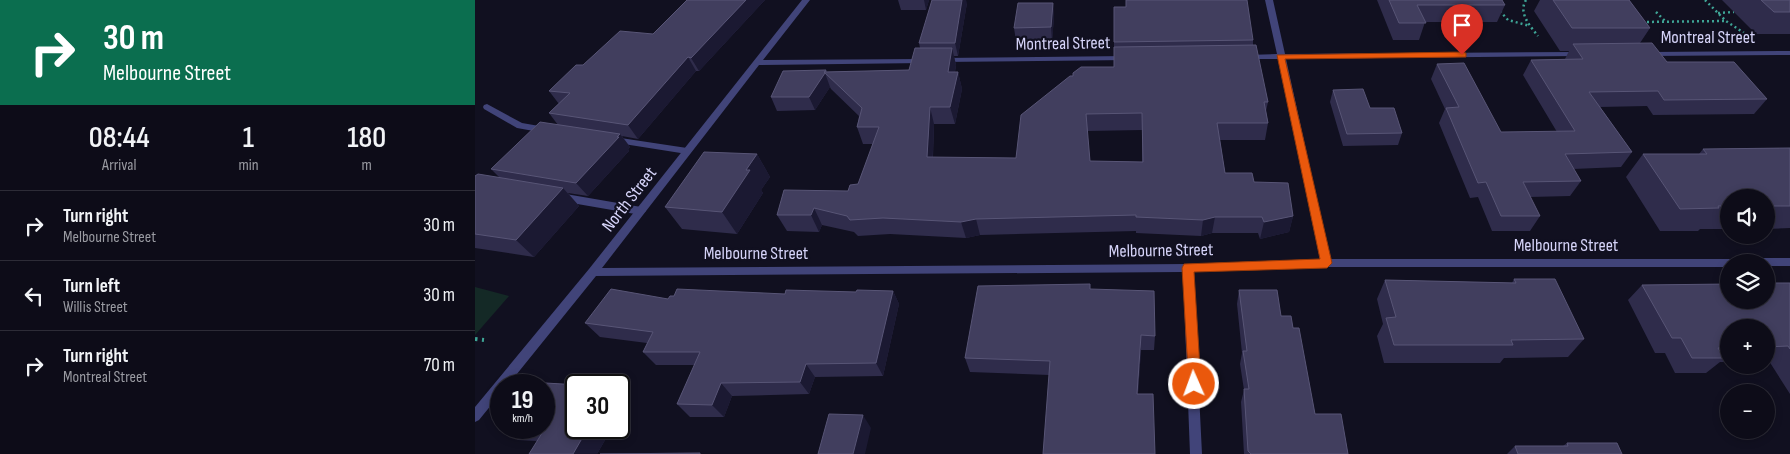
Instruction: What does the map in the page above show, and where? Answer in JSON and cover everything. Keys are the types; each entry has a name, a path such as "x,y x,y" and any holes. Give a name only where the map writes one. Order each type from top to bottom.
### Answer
{"street":[{"name":"North Street","path":"475,416 593,272 806,0"},
{"path":"1269,0 1327,263"},
{"name":"Montreal Street","path":"1643,54 1790,53"},
{"path":"1238,57 1583,54"},
{"name":"Montreal Street","path":"757,63 1140,58"},
{"path":"487,107 520,126 557,132"},
{"path":"603,139 687,152"},
{"path":"551,196 641,211"},
{"name":"Melbourne Street","path":"593,272 1188,268 1327,263 1720,262"},
{"path":"1775,262 1790,262"},
{"path":"1188,268 1196,454"}],"path":[{"path":"1526,0 1523,9 1530,26 1542,42"},
{"path":"1705,0 1726,21 1749,36"},
{"path":"1498,8 1508,20 1530,26"},
{"path":"1656,12 1665,22"},
{"path":"1718,13 1734,12"},
{"path":"1444,16 1450,28"},
{"path":"1640,22 1726,21"},
{"path":"475,338 484,340"}],"green space":[{"path":"475,287 509,296 475,335"}],"building":[{"path":"687,0 746,0 691,58 688,57 628,125 549,113 570,93 549,91 576,65 583,65 620,31 653,34"},
{"path":"932,0 962,0 955,43 919,43"},
{"path":"1126,0 1247,0 1253,40 1114,42 1114,7 1126,7"},
{"path":"1389,0 1502,0 1505,5 1417,5 1426,23 1399,23"},
{"path":"1553,0 1629,0 1650,28 1572,28"},
{"path":"1761,0 1790,0 1790,12 1774,12"},
{"path":"1018,3 1053,3 1051,27 1014,28"},
{"path":"1652,43 1667,62 1734,62 1767,99 1664,100 1658,91 1589,92 1632,152 1565,154 1581,181 1523,182 1540,216 1501,216 1486,182 1478,183 1446,108 1459,107 1437,64 1464,63 1501,132 1575,131 1531,60 1583,59 1573,44"},
{"path":"1256,45 1268,102 1264,102 1268,123 1217,123 1225,173 1252,173 1254,182 1288,183 1293,216 1264,222 1262,217 1215,217 1203,220 1136,217 1136,215 976,219 961,222 883,218 850,220 847,216 814,208 811,215 777,215 784,190 848,191 850,185 858,184 879,127 857,127 862,108 824,72 909,70 915,48 952,48 948,72 958,72 950,107 930,107 927,157 1016,158 1021,115 1070,76 1073,76 1073,73 1081,67 1114,67 1114,47","holes":["1142,113 1143,162 1090,161 1086,114"]},
{"path":"826,70 809,97 771,97 783,71"},
{"path":"1363,89 1370,108 1394,108 1402,133 1347,134 1333,90"},
{"path":"540,122 620,134 576,183 491,169"},
{"path":"1790,148 1790,206 1775,206 1775,189 1720,189 1719,208 1680,209 1643,154 1707,154 1703,149"},
{"path":"704,152 757,154 746,170 750,170 722,212 665,207"},
{"path":"478,174 563,188 516,240 475,234 475,176"},
{"path":"1514,279 1555,279 1584,339 1511,340 1513,345 1394,345 1386,318 1396,317 1385,280 1516,283"},
{"path":"1775,283 1790,283 1790,349 1788,346 1775,347 1775,319 1720,319 1720,348 1718,348 1720,358 1692,358 1681,338 1672,338 1642,285 1720,284 1720,309 1775,309"},
{"path":"1090,284 1090,289 1154,291 1155,336 1141,335 1137,394 1153,394 1155,454 1043,454 1050,361 965,358 978,286"},
{"path":"611,289 668,299 670,296 674,296 677,289 785,294 786,290 893,291 876,363 806,364 800,382 721,383 712,405 677,404 700,352 643,352 653,332 585,323"},
{"path":"1239,290 1277,290 1281,316 1291,316 1293,328 1299,328 1315,414 1341,414 1348,454 1251,454 1248,451 1244,389 1249,389 1243,351 1247,351"},
{"path":"555,384 565,384 565,439 582,439 573,454 529,454 538,439 555,439"},
{"path":"829,414 863,415 853,454 818,454"},
{"path":"1567,443 1617,443 1622,454 1518,454 1515,446 1568,446"},
{"path":"700,453 700,454 600,454"}],"route":[{"path":"1194,384 1188,268 1327,263 1280,56 1462,55"}]}
